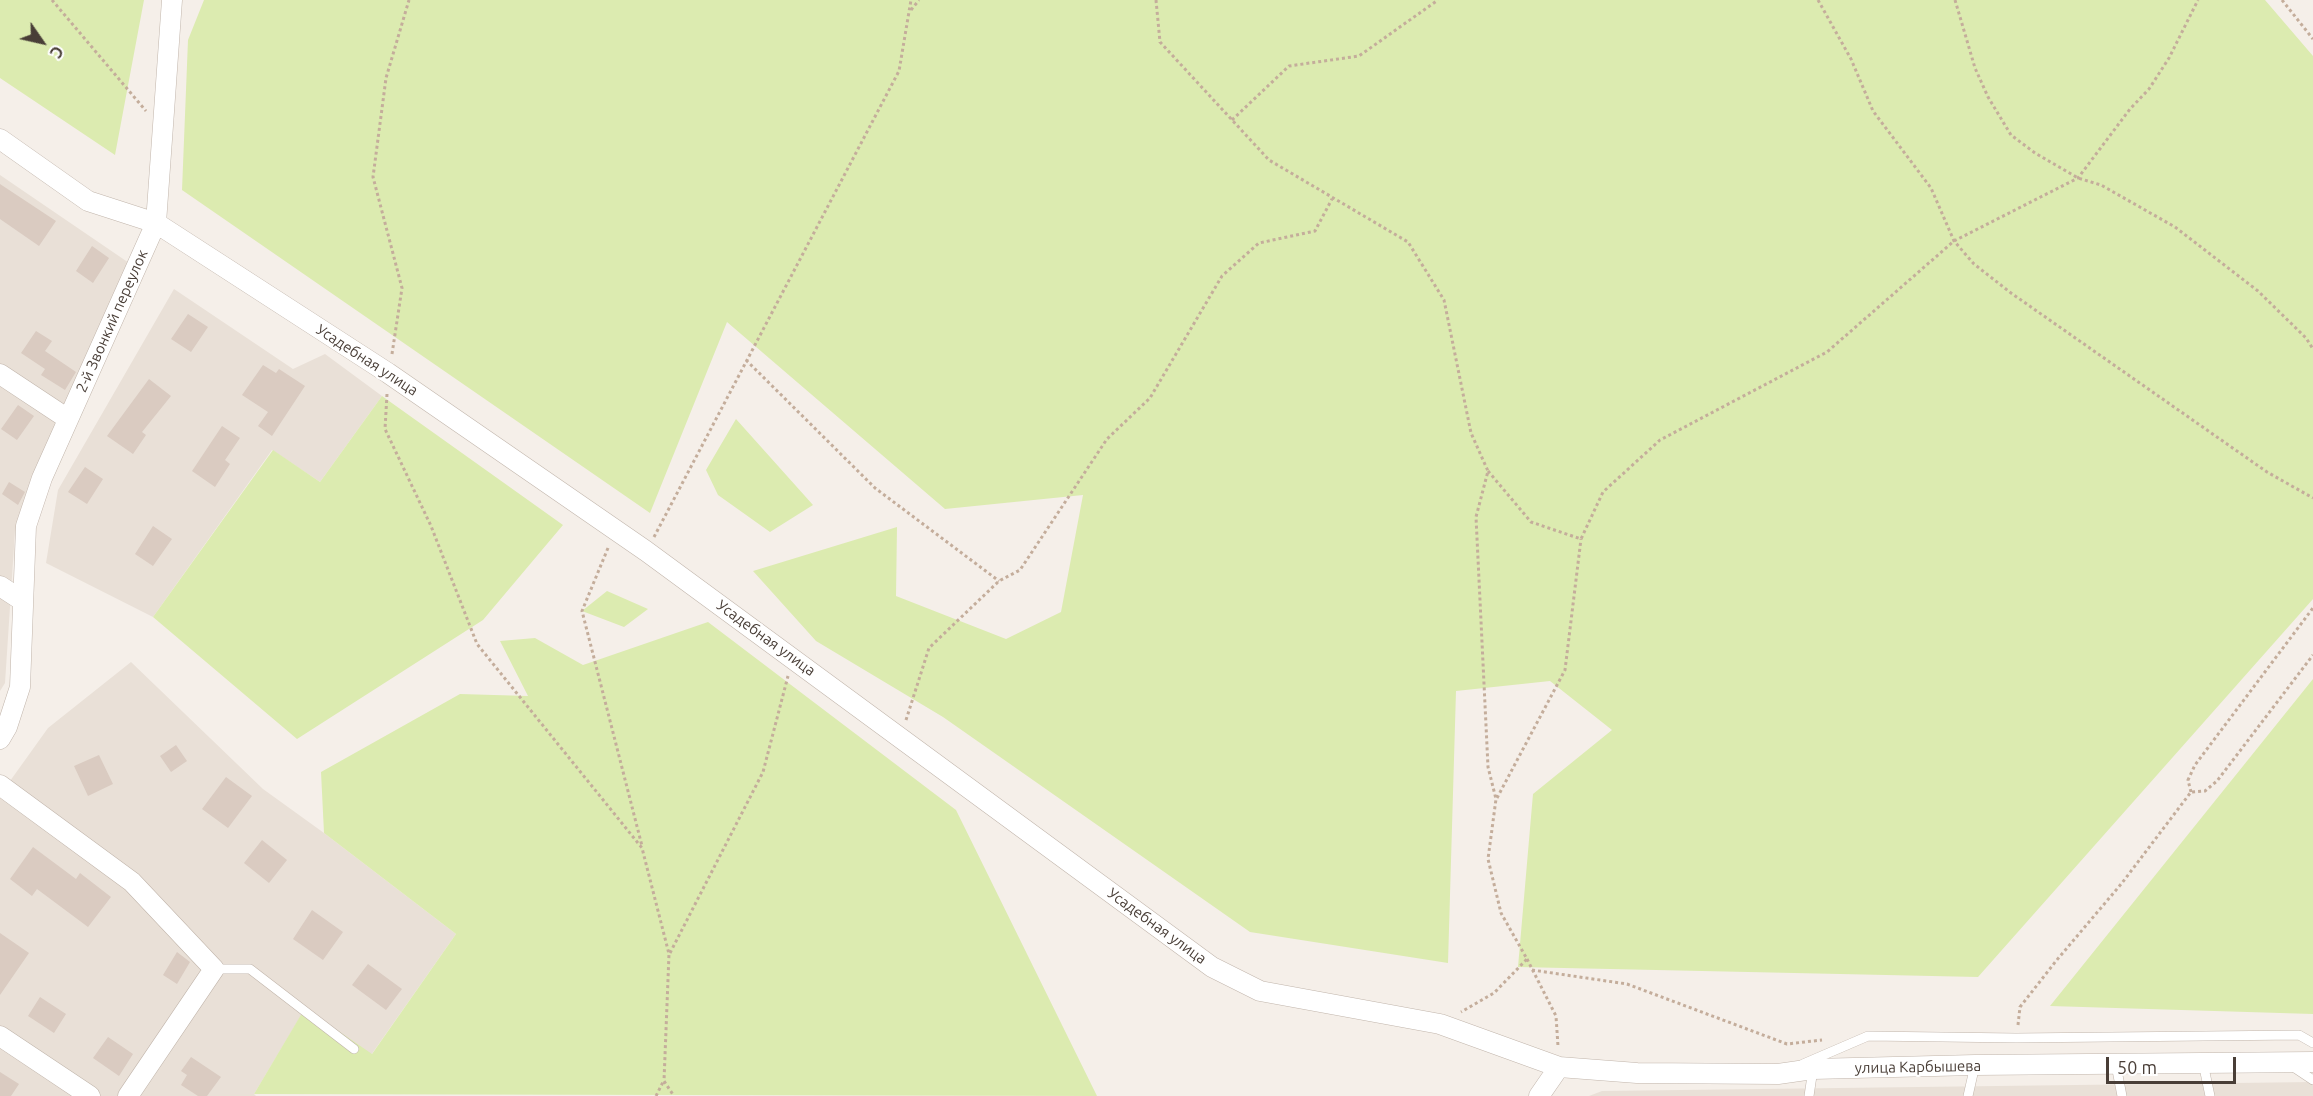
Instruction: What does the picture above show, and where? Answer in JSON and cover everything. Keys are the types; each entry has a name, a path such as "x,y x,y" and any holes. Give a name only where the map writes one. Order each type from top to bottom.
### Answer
{"street":[{"path":"156,223 172,0"},
{"name":"Усадебная улица","path":"0,139 88,201 156,223 388,374 646,551 901,736 1212,967 1260,990 1440,1024 1559,1067"},
{"name":"2-й Звонкий переулок","path":"0,739 7,727 20,687 26,526 42,478 156,223"},
{"path":"0,374 68,419"},
{"path":"0,586 23,601"},
{"path":"0,785 132,882 214,969 128,1096"},
{"path":"0,1036 90,1096"},
{"name":"улица Карбышева","path":"1559,1067 1637,1073 1778,1074 1813,1069 1975,1065 2313,1062"},
{"path":"1539,1096 1559,1067"}],"lane":[{"path":"214,969 249,969 354,1049"},
{"path":"1778,1074 1869,1036 2016,1038 2299,1035 2313,1043"},
{"path":"2285,1062 2313,1080"},
{"path":"2203,1063 2210,1096"},
{"path":"1968,1096 1975,1065"},
{"path":"2116,1065 2122,1096"},
{"path":"1809,1096 1813,1069"}],"path":[{"path":"52,0 162,130"},
{"path":"409,0 386,78 373,177 402,288 388,374 385,429 431,526 477,644 642,848"},
{"path":"646,551 899,71 911,0"},
{"path":"909,12 919,0"},
{"path":"1156,0 1160,42 1269,160 1408,242 1444,300 1471,433 1488,471 1531,522 1581,539"},
{"path":"1232,120 1289,66 1359,56 1438,0"},
{"path":"1818,0 1851,59 1873,111 1931,188 1954,241 1974,264 2011,293 2267,472 2313,498"},
{"path":"1955,0 1975,68 1988,97 2011,135 2035,153 2078,178 2101,185 2175,227 2258,291 2306,338 2313,349"},
{"path":"1559,1067 1556,1016 1501,914 1488,859 1496,799 1565,670 1581,539 1603,492 1660,440 1827,352 1954,241 2078,178 2130,109 2150,89 2169,58 2198,0"},
{"path":"2282,0 2313,39"},
{"path":"901,736 929,648 999,581 1020,570 1107,439 1150,398 1222,276 1259,243 1314,231 1332,199"},
{"path":"746,360 875,488 999,581"},
{"path":"1488,471 1476,517 1488,767 1496,799"},
{"path":"616,530 582,611 669,954 664,1081 656,1096"},
{"path":"2191,792 2188,780 2195,765 2313,608"},
{"path":"2016,1038 2020,1007 2122,883 2191,792 2205,791 2217,781 2313,655"},
{"path":"669,954 763,772 793,657"},
{"path":"1440,1024 1494,993 1527,959"},
{"path":"1532,970 1627,984 1787,1044 1822,1040"},
{"path":"664,1081 674,1096"}],"shaded area":[{"path":"0,175 132,265 55,424 15,531 5,683 0,691"},
{"path":"174,289 293,369 325,354 382,396 320,482 272,450 153,617 46,563 58,490"},
{"path":"131,662 263,789 456,934 371,1055 305,1009 254,1094 256,1096 0,1096 0,795 48,728"},
{"path":"2313,1082 2313,1096 1589,1096 1602,1091"}],"green space":[{"path":"0,0 144,0 115,155 0,78"},
{"path":"204,0 2265,0 2313,56 2313,599 1978,977 1518,967 1533,794 1612,730 1550,681 1456,691 1448,963 1250,932 943,717 816,641 753,571 897,527 896,596 1006,639 1061,612 1083,495 945,509 727,322 650,513 182,190 188,40"},
{"path":"382,396 563,525 483,620 297,739 153,617 273,450 320,482"},
{"path":"736,419 813,505 770,532 718,495 706,470"},
{"path":"607,591 648,609 624,627 582,611"},
{"path":"708,622 956,810 1097,1096 254,1094 305,1008 372,1054 456,934 324,833 321,772 460,694 528,696 500,641 535,638 583,665"},
{"path":"2313,679 2313,1014 2050,1006"}],"building":[{"path":"0,184 56,221 39,246 0,219"},
{"path":"92,246 109,258 93,283 76,271"},
{"path":"188,314 208,327 191,352 171,339"},
{"path":"36,331 52,341 45,351 76,372 65,390 41,375 45,369 21,353"},
{"path":"263,365 276,373 279,369 305,386 272,436 258,426 268,412 242,395"},
{"path":"149,379 171,396 142,432 146,435 133,454 107,436"},
{"path":"18,405 34,416 17,440 1,429"},
{"path":"222,426 240,438 225,460 230,464 215,487 192,471"},
{"path":"85,467 103,479 87,504 68,492"},
{"path":"9,482 25,492 18,505 2,494"},
{"path":"153,526 172,539 153,566 135,554"},
{"path":"176,745 187,761 171,772 160,756"},
{"path":"99,755 113,784 88,796 74,766"},
{"path":"226,777 252,796 228,828 202,809"},
{"path":"262,840 287,860 269,883 244,863"},
{"path":"33,847 76,879 80,873 111,897 88,927 37,889 32,896 10,879"},
{"path":"312,910 343,932 323,960 293,939"},
{"path":"0,933 29,953 0,995"},
{"path":"177,952 190,962 177,984 163,975"},
{"path":"368,964 402,989 386,1010 352,985"},
{"path":"40,997 66,1014 54,1033 28,1016"},
{"path":"108,1037 133,1054 119,1076 93,1058"},
{"path":"191,1057 221,1077 207,1096 198,1096 181,1085 187,1075 181,1071"},
{"path":"0,1072 19,1084 11,1096 0,1096"}]}
